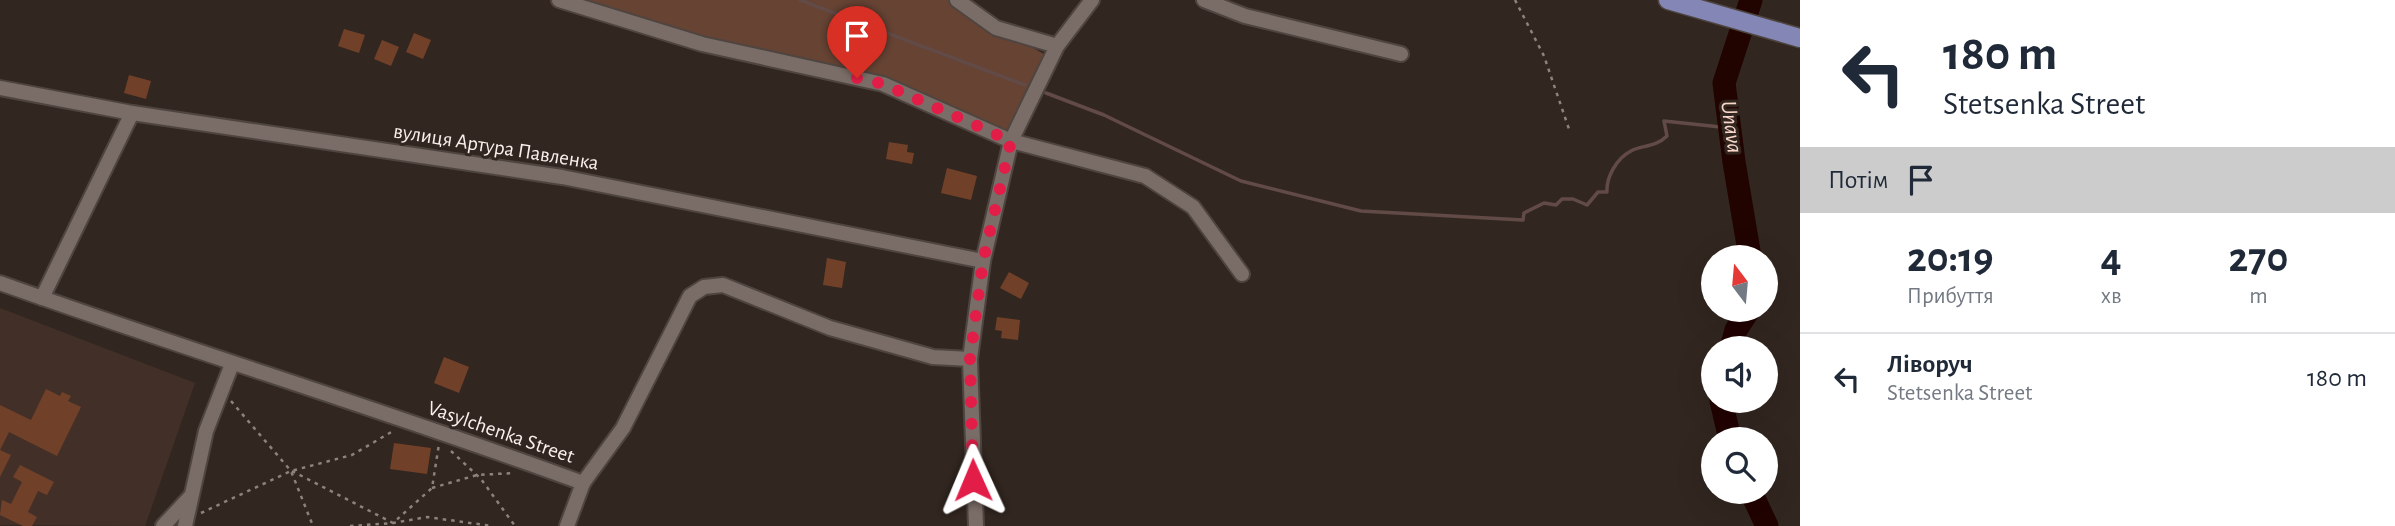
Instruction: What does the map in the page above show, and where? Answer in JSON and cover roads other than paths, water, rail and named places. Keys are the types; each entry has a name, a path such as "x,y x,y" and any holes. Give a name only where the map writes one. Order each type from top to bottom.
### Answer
{"main road":[{"path":"1668,0 1800,38"}],"street":[{"path":"559,0 702,44 883,84 1011,141 1145,176 1193,206 1242,275"},
{"path":"957,0 996,27 1057,46"},
{"path":"976,526 970,359 983,261 1011,141 1057,46 1092,0"},
{"path":"1203,0 1245,16 1401,54"},
{"name":"вулиця Артура Павленка","path":"0,88 132,113 562,177 983,261"},
{"path":"43,298 132,113"},
{"name":"Vasylchenka Street","path":"0,283 583,483 623,428 690,296 704,287 723,285 830,328 933,357 970,359"},
{"path":"186,523 205,431 232,364"},
{"path":"567,526 583,483"},
{"path":"163,526 192,495"}],"waterway":[{"path":"800,0 1025,85"},
{"name":"Unava","path":"1748,245 1724,83 1751,0"},
{"path":"1046,93 1104,115 1241,181 1361,211 1523,220 1524,213 1544,203 1556,205 1562,199 1573,199 1587,205 1598,192 1607,192 1610,174 1621,158 1635,149 1658,143 1667,136 1664,121 1730,128"},
{"name":"Unava","path":"1734,336 1741,322"},
{"name":"Unava","path":"1724,413 1727,427"},
{"name":"Unava","path":"1757,504 1767,526"}]}
